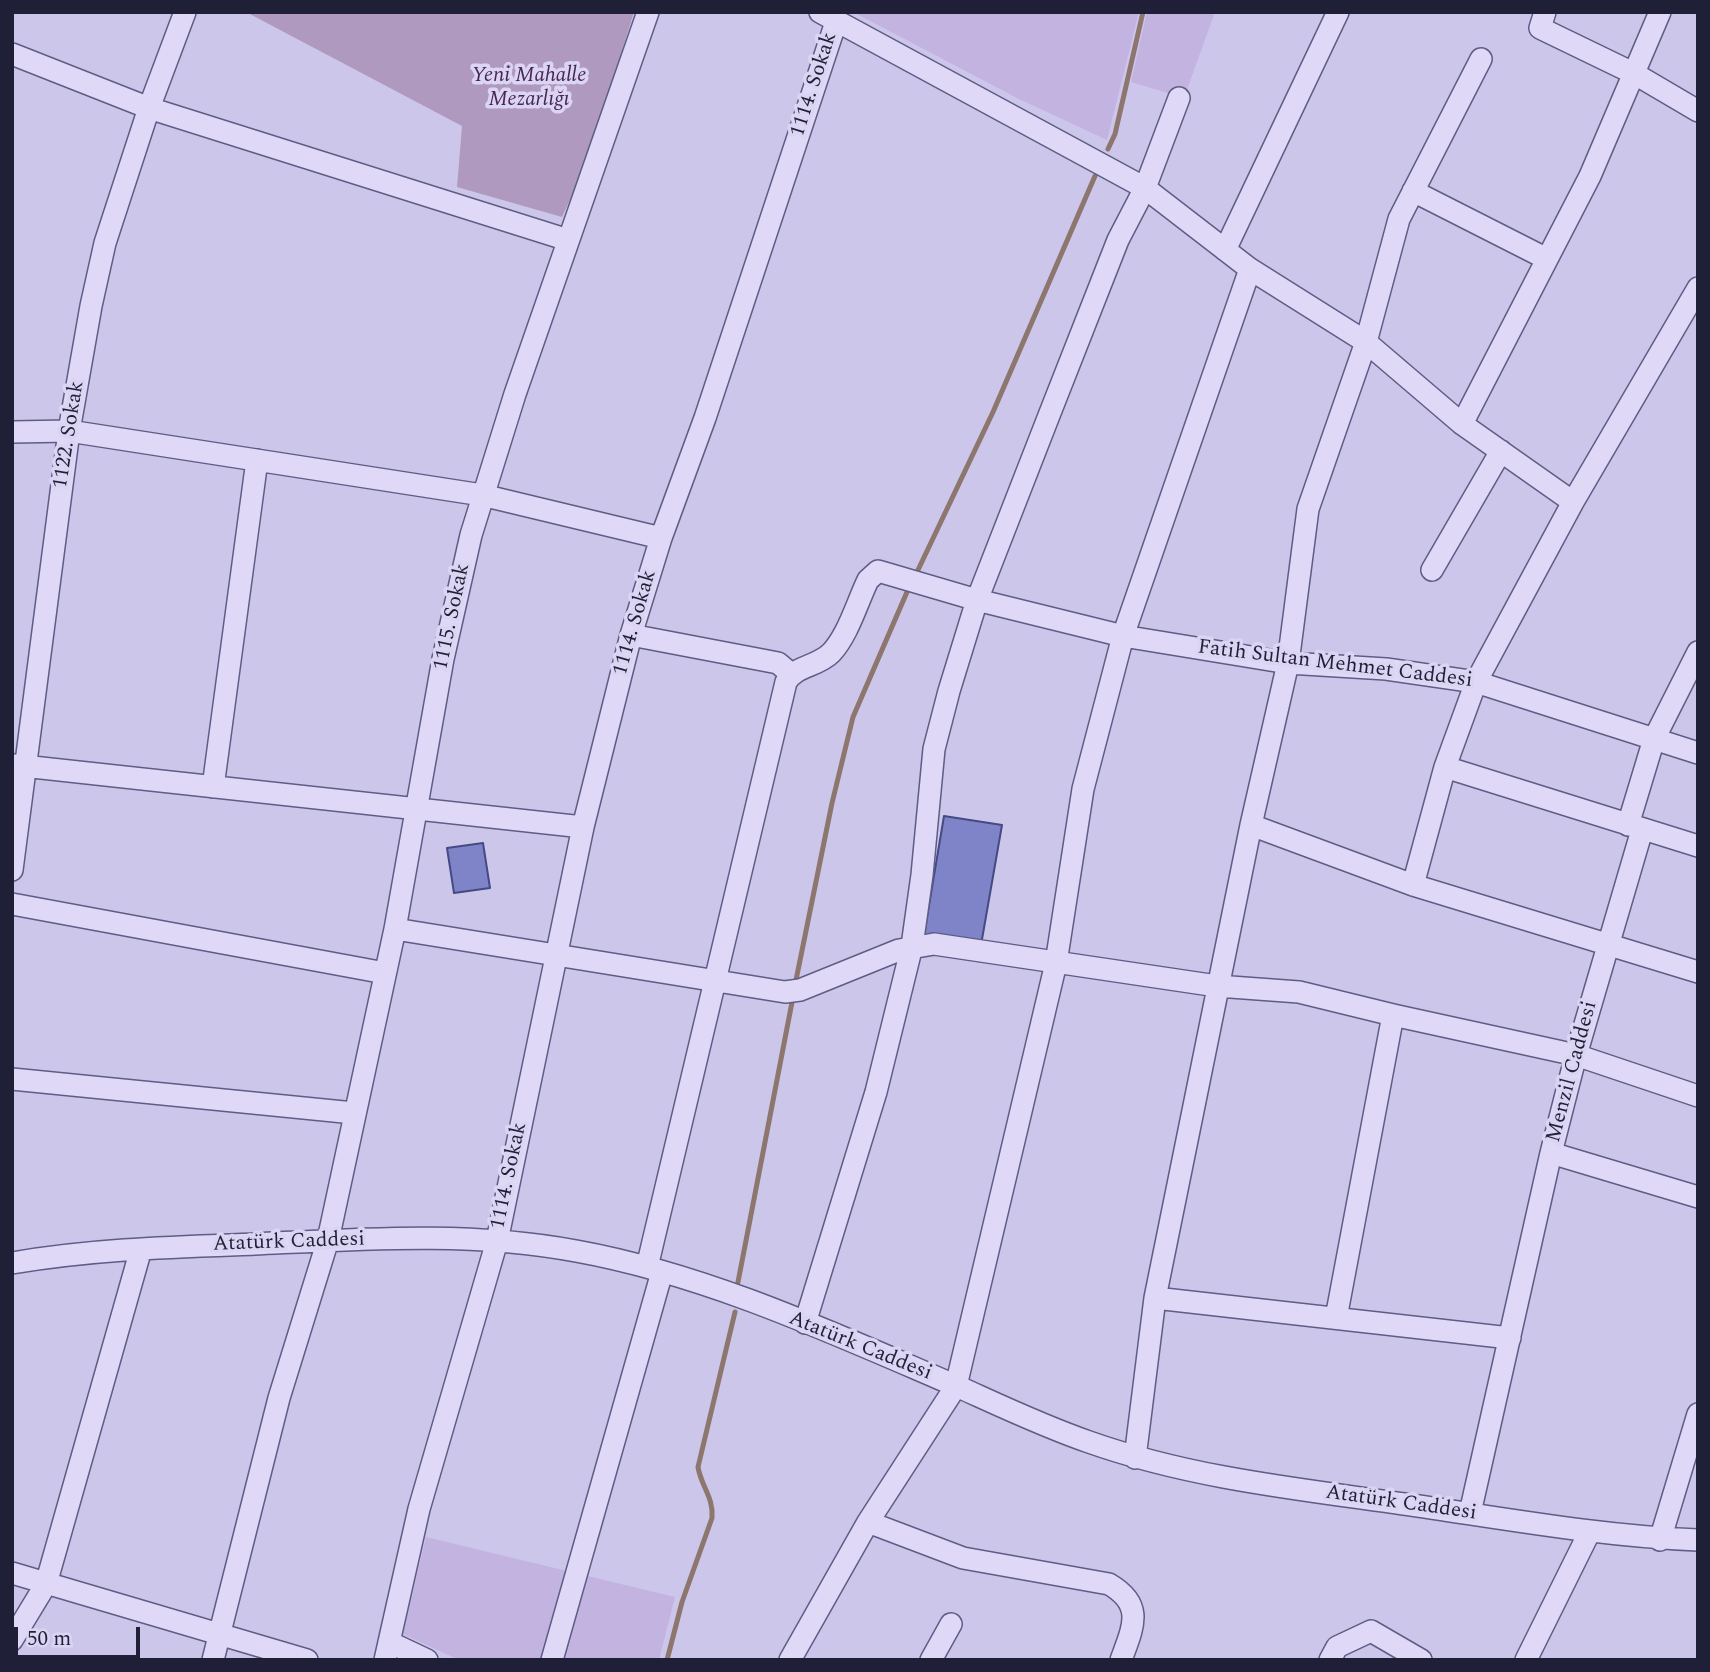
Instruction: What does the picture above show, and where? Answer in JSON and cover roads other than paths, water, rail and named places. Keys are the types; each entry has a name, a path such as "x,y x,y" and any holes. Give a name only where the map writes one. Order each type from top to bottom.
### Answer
{"street":[{"name":"1122. Sokak","path":"12,870 19,766 69,431 105,243 149,108 185,12"},
{"name":"1115. Sokak","path":"213,1660 279,1398 328,1240 395,929 443,659 482,495 648,12"},
{"path":"1225,250 1338,12"},
{"path":"1545,12 1540,28 1635,74 1698,111"},
{"path":"1462,424 1590,176 1660,12"},
{"path":"828,17 1145,188 1250,269 1366,342 1462,424 1573,502"},
{"name":"1114. Sokak","path":"387,1651 419,1509 497,1241 583,827 631,635 661,538 705,418 828,17"},
{"path":"12,54 149,108 568,240"},
{"path":"1135,1458 1155,1298 1217,986 1288,663 1308,509 1366,342 1399,219 1481,58"},
{"path":"805,1323 876,1092 912,946 934,749 978,600 1118,240 1145,188 1178,98"},
{"path":"1413,191 1547,259"},
{"path":"790,1660 868,1522 956,1386 1056,963 1083,789 1123,636 1250,269"},
{"path":"1413,885 1445,767 1476,682 1573,502 1696,296"},
{"path":"12,432 69,431 482,495 661,538"},
{"path":"1432,570 1501,451"},
{"path":"213,787 257,460"},
{"name":"Fatih Sultan Mehmet Caddesi","path":"791,674 821,661 832,652 868,580 878,571 978,600 1123,636 1288,663 1386,669 1476,682 1698,753"},
{"path":"552,1660 654,1269 713,981 791,674 778,663 631,635"},
{"name":"Menzil Caddesi","path":"1470,1514 1551,1153 1608,946 1654,739 1694,665"},
{"path":"19,766 583,827"},
{"path":"1445,767 1698,846"},
{"path":"1251,825 1413,885 1698,972"},
{"path":"12,904 385,973"},
{"path":"395,929 790,992 912,946 934,944 1217,986 1299,992 1576,1055 1698,1096"},
{"path":"1336,1318 1393,1015"},
{"path":"12,1079 354,1113"},
{"path":"1551,1153 1698,1197"},
{"name":"Atatürk Caddesi","path":"12,1263 141,1249 328,1240 497,1241 576,1251 654,1269 805,1323 1053,1430 1135,1458 1185,1471 1590,1531 1660,1539 1698,1540"},
{"path":"12,1640 46,1584 141,1249"},
{"path":"1155,1298 1510,1338"},
{"path":"1660,1539 1698,1414"},
{"path":"868,1522 963,1558 1109,1584 1123,1593 1132,1605 1135,1620 1122,1660"},
{"path":"1526,1660 1590,1531"},
{"path":"12,1573 307,1660"},
{"path":"931,1660 951,1624"},
{"path":"1329,1660 1337,1647 1371,1631 1415,1658"},
{"path":"387,1651 427,1660"}],"waterway":[{"path":"1108,149 1115,134 1143,12"},
{"path":"918,570 993,412 1095,176"},
{"path":"795,985 832,803 853,717 907,592"},
{"path":"738,1282 793,997"},
{"path":"667,1660 682,1602 712,1518 711,1504 698,1467 735,1312"}],"park label":[{"name":"Yeni Mahalle Mezarlığı","path":"529,89"}]}
